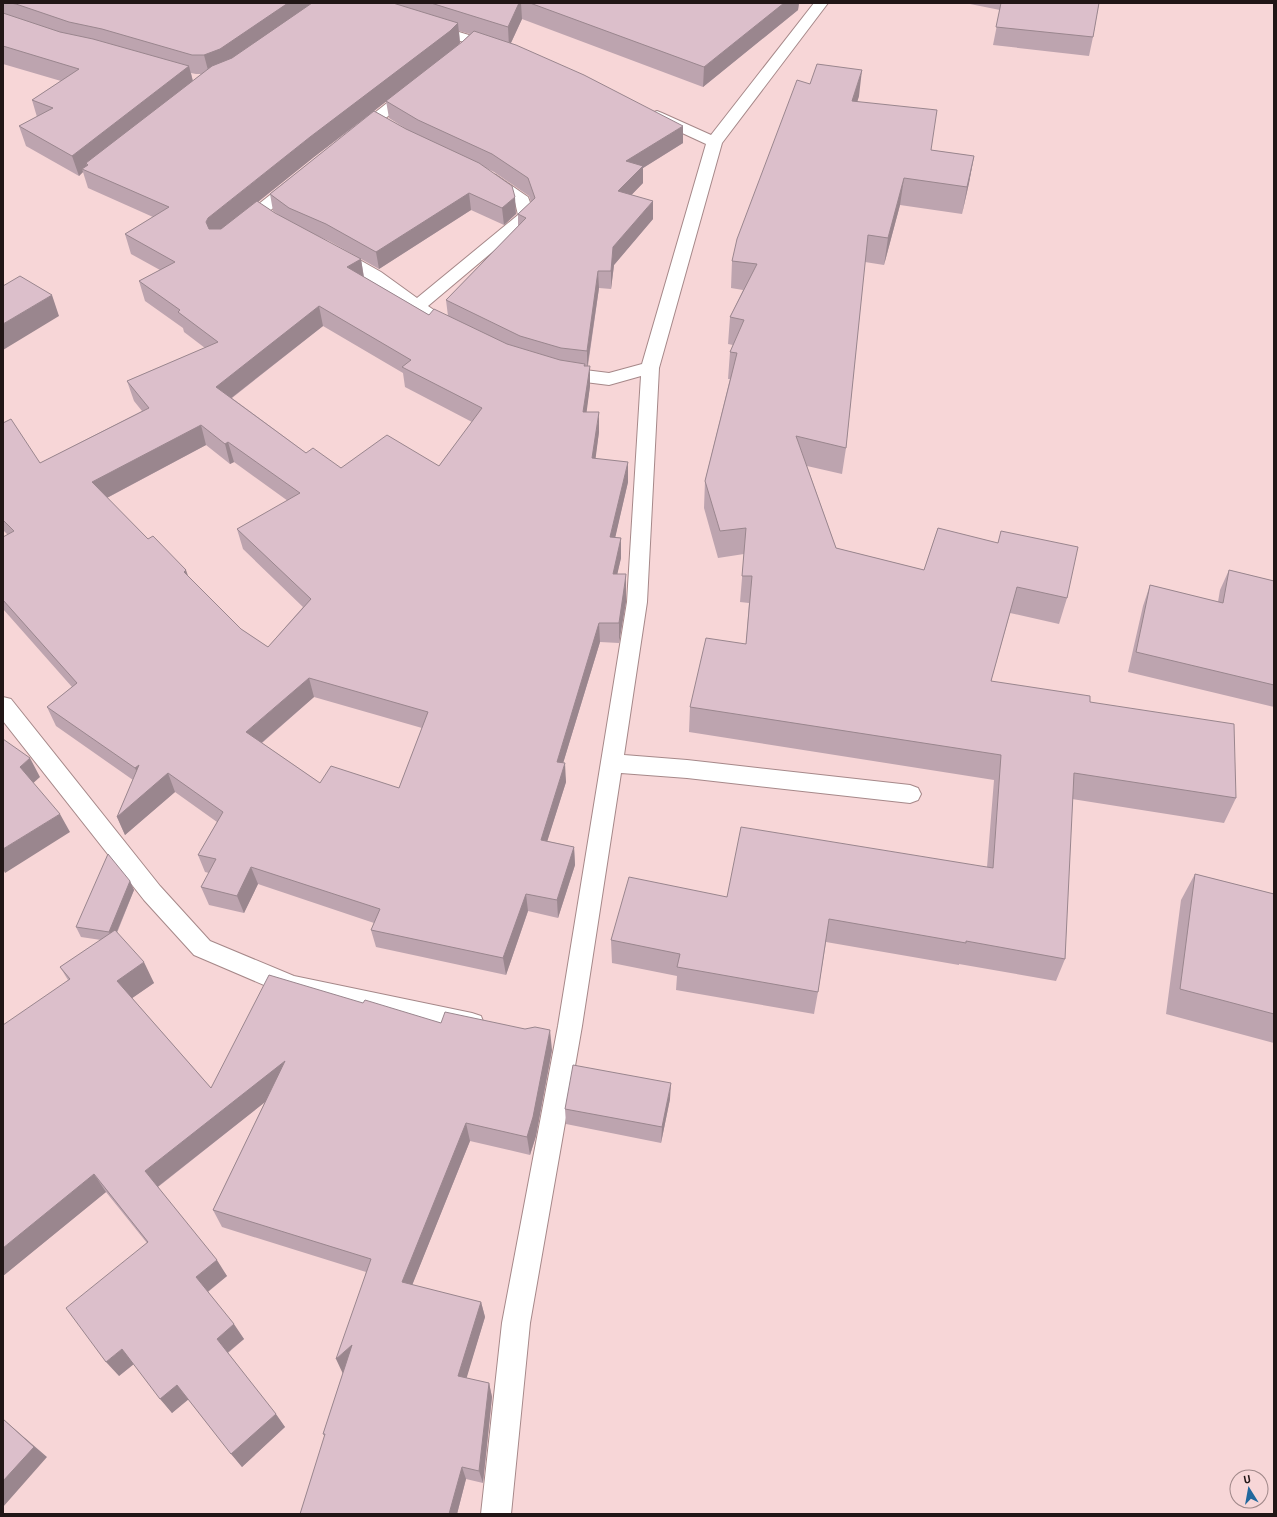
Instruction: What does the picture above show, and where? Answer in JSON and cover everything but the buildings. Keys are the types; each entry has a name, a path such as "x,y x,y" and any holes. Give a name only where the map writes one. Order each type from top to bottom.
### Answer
{"street":[{"path":"496,1514 516,1323 560,1029 612,763 637,602 650,368 714,142 821,3"},
{"path":"420,25 468,45 509,53"},
{"path":"344,144 382,123 422,83"},
{"path":"642,109 714,142"},
{"path":"417,306 528,216 522,200 487,176 474,170"},
{"path":"232,234 305,175"},
{"path":"260,211 274,221"},
{"path":"322,246 375,276 441,323 469,336"},
{"path":"548,369 561,373 609,379 650,368"},
{"path":"3,705 152,894 202,948 292,986 490,1028"},
{"path":"612,763 694,770 910,794"}]}
